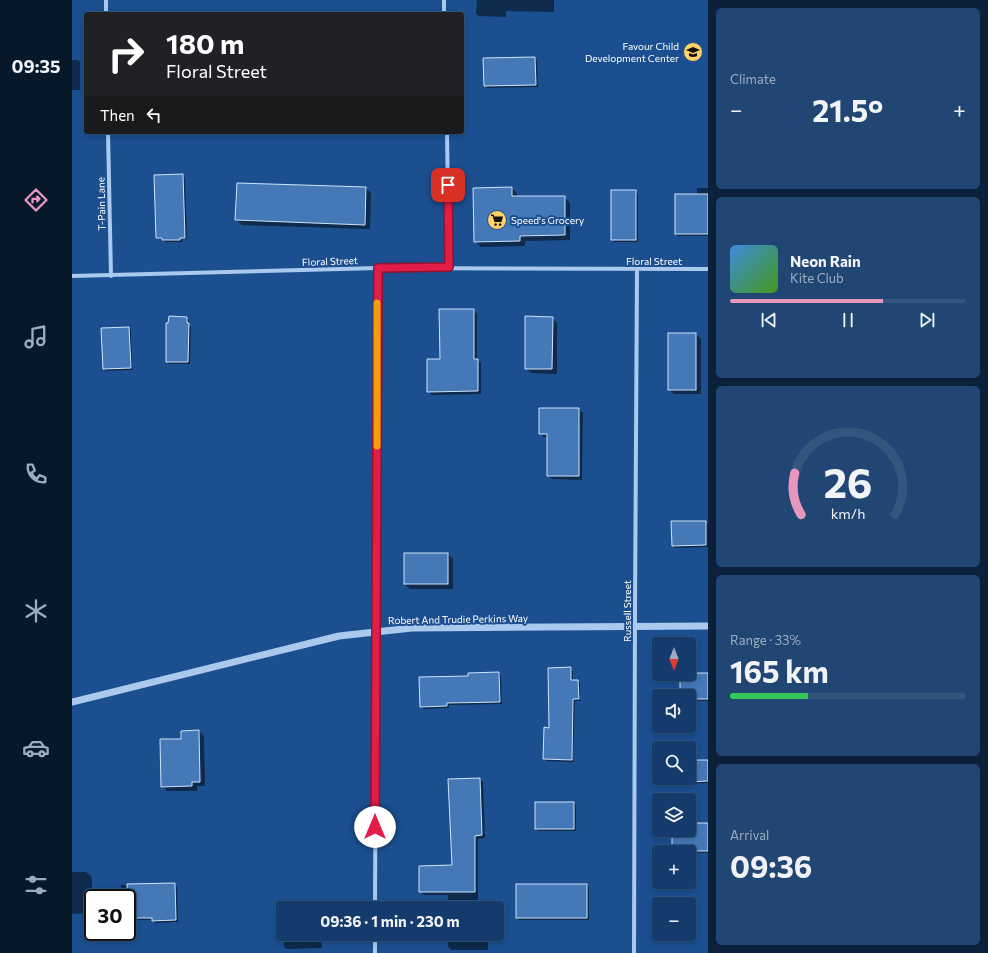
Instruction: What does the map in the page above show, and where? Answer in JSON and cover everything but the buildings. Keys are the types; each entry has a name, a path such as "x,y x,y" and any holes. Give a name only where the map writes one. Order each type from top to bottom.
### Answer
{"street":[{"path":"106,0 106,12"},
{"path":"444,0 444,12"},
{"name":"T-Pain Lane","path":"108,134 110,276"},
{"path":"446,134 449,267"},
{"name":"Floral Street","path":"72,276 449,267 708,269"},
{"path":"375,901 378,268"},
{"name":"Russell Street","path":"634,953 637,269"},
{"name":"Robert And Trudie Perkins Way","path":"72,702 339,636 376,631 412,628 708,626"},
{"path":"375,941 375,953"}],"slow traffic":[{"path":"377,303 377,446"}],"place":[{"name":"Favour Child Development Center","path":"693,52"},
{"name":"Speed's Grocery","path":"497,220"}],"route":[{"path":"375,827 378,268 449,267 448,185"}]}
